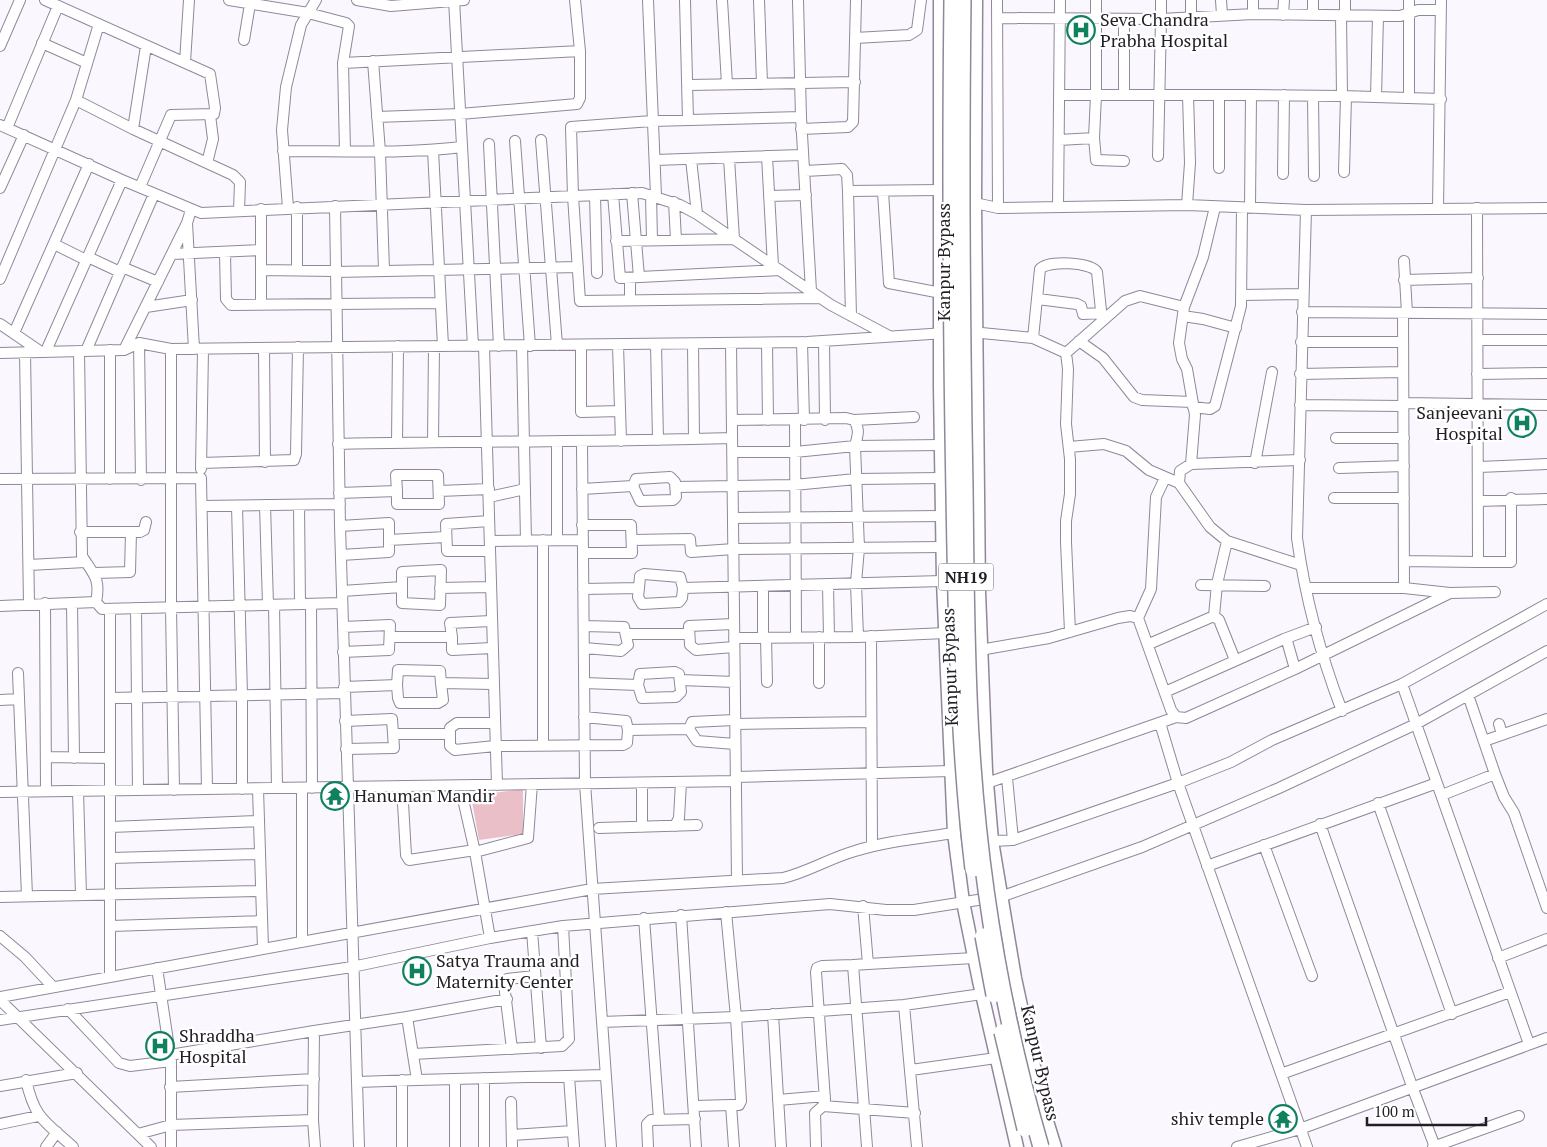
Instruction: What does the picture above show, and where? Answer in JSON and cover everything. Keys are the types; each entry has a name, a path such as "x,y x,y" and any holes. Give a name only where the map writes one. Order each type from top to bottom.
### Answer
{"highway":[{"name":"Kanpur Bypass","path":"952,0 952,420 958,691 965,803 987,962 1009,1068 1030,1147"},
{"name":"Kanpur Bypass","path":"963,0 963,404 971,736 983,868 995,945 1012,1031 1041,1147"}],"main road":[{"path":"940,0 940,333 943,581 954,833 963,902 974,958 1018,1147"},
{"path":"976,0 975,203 980,650 987,783 992,841 1003,896 1015,978 1043,1108 1055,1147"}],"street":[{"path":"0,46 20,0"},
{"path":"45,0 210,74 215,108 214,114 173,114 168,118 140,187"},
{"path":"185,62 189,0"},
{"path":"229,0 308,13 346,23 349,26 343,64 345,151"},
{"path":"297,270 292,208 283,151 282,130 286,87 301,25 316,0"},
{"path":"357,0 391,6 421,2 464,0"},
{"path":"454,0 473,346"},
{"path":"377,117 460,114 577,104 580,98 580,51 575,0"},
{"path":"648,0 654,160 652,240"},
{"path":"685,0 688,120"},
{"path":"722,0 726,84"},
{"path":"759,0 762,84"},
{"path":"798,0 802,155 805,171 811,291"},
{"path":"801,129 851,125 855,117 856,0"},
{"path":"856,38 910,35 918,30 921,0"},
{"path":"997,0 998,208"},
{"path":"1058,207 1060,0"},
{"path":"1096,0 1094,138 1096,160 1124,161"},
{"path":"1158,156 1161,0"},
{"path":"1191,0 1191,16"},
{"path":"1221,0 1222,15"},
{"path":"1253,0 1253,14"},
{"path":"1283,15 1284,0"},
{"path":"1313,0 1313,15"},
{"path":"1344,172 1343,15 1345,0"},
{"path":"1409,0 1409,98"},
{"path":"244,40 250,4"},
{"path":"997,18 1161,19 1253,14 1378,16 1408,14 1441,5 1438,209"},
{"path":"58,6 4,126 191,210 200,213 595,194 632,193 654,196 674,202 697,214 821,298 890,337"},
{"path":"1376,97 1378,16"},
{"path":"1124,19 1124,95"},
{"path":"0,279 76,100 99,24"},
{"path":"42,43 87,63"},
{"path":"134,130 146,46"},
{"path":"343,64 457,56 580,51"},
{"path":"373,61 380,152 384,270"},
{"path":"688,85 855,82"},
{"path":"1059,95 1284,95 1441,99"},
{"path":"1187,206 1190,163 1188,95"},
{"path":"1218,95 1219,168"},
{"path":"1079,341 1103,358 1134,397 1142,400 1193,405 1210,409 1215,406 1236,328 1241,295 1251,95"},
{"path":"1283,174 1284,95"},
{"path":"1313,96 1314,176"},
{"path":"76,100 134,130 237,178 240,182 239,211"},
{"path":"207,163 213,139 210,115"},
{"path":"801,117 652,121 571,127 573,196 580,301 821,298"},
{"path":"0,188 24,135"},
{"path":"1059,140 1094,138"},
{"path":"541,140 557,345"},
{"path":"515,141 526,346 524,442 526,541"},
{"path":"489,144 500,346"},
{"path":"283,151 380,152 433,150 462,146"},
{"path":"433,150 440,304 433,442"},
{"path":"654,160 802,155"},
{"path":"768,156 769,196 776,268"},
{"path":"729,158 734,239"},
{"path":"691,159 697,214"},
{"path":"14,333 89,164"},
{"path":"805,171 842,169 847,175 851,316"},
{"path":"44,352 122,180"},
{"path":"848,191 940,190"},
{"path":"884,192 889,283 940,294"},
{"path":"630,300 635,277 632,193"},
{"path":"96,602 98,595 95,573 82,556 80,532 83,351 154,194"},
{"path":"595,194 597,273"},
{"path":"613,194 618,276 622,279 776,268"},
{"path":"769,196 806,195"},
{"path":"674,202 676,240"},
{"path":"975,203 998,208 1187,206 1306,210 1547,208"},
{"path":"335,206 336,347 343,652 359,1147"},
{"path":"1191,464 1193,405 1187,369 1180,351 1184,312 1216,207"},
{"path":"1477,208 1478,562"},
{"path":"260,209 261,304"},
{"path":"124,350 172,254 191,210"},
{"path":"1306,210 1297,538 1301,565 1322,655 1342,711"},
{"path":"187,222 192,300 198,349 208,789"},
{"path":"616,241 734,239"},
{"path":"54,244 87,258 158,282"},
{"path":"172,254 261,250"},
{"path":"225,253 228,304 440,304"},
{"path":"1404,260 1404,588"},
{"path":"1033,338 1040,269 1043,266 1087,264 1097,272 1102,316"},
{"path":"261,270 336,271 578,267"},
{"path":"1404,280 1478,278"},
{"path":"1241,295 1303,294"},
{"path":"1066,354 1102,316 1125,301 1140,296 1161,299 1184,312 1236,328"},
{"path":"1038,299 1077,304 1081,306 1083,314 1102,316"},
{"path":"146,307 192,300"},
{"path":"1302,312 1547,314"},
{"path":"0,324 44,352"},
{"path":"0,353 124,350 139,343 171,349 618,345 802,342 976,332 1033,338 1066,354"},
{"path":"1478,340 1547,340"},
{"path":"824,341 825,420"},
{"path":"796,637 794,485 795,452 800,420 802,342"},
{"path":"1301,342 1403,342"},
{"path":"139,343 140,480"},
{"path":"732,343 733,624 737,880"},
{"path":"767,343 768,420"},
{"path":"656,344 658,440"},
{"path":"693,344 694,439"},
{"path":"581,345 581,412 620,412"},
{"path":"618,345 621,442"},
{"path":"397,443 398,346"},
{"path":"484,346 497,785"},
{"path":"201,463 290,462 295,457 298,347"},
{"path":"264,348 265,462"},
{"path":"171,349 170,607 174,790"},
{"path":"110,350 110,479"},
{"path":"25,352 29,604"},
{"path":"1066,354 1068,370 1066,424 1069,447 1070,494 1066,521 1066,542 1070,632"},
{"path":"1255,463 1272,372"},
{"path":"1300,374 1403,372"},
{"path":"1478,374 1547,373"},
{"path":"1300,405 1547,405"},
{"path":"732,420 825,420 846,418 854,420 914,417"},
{"path":"854,420 859,432 855,446 859,548 856,583 858,637"},
{"path":"338,444 488,441 582,443 732,438"},
{"path":"1336,438 1404,438"},
{"path":"557,442 557,540"},
{"path":"582,443 585,783 610,1147"},
{"path":"1069,447 1092,444 1112,445 1126,450 1149,470 1179,483 1210,527 1227,541 1301,565"},
{"path":"733,452 795,452 855,446 941,445"},
{"path":"1179,483 1180,471 1191,464 1300,460"},
{"path":"1478,467 1547,464"},
{"path":"1340,468 1404,466"},
{"path":"396,475 438,475 439,504 397,504 397,491 396,475"},
{"path":"670,477 675,482 676,497 674,500 642,502 637,498 633,486 636,479 670,477"},
{"path":"0,479 140,480 201,478"},
{"path":"676,487 794,485 856,479 942,478"},
{"path":"1165,478 1156,497 1151,589 1138,618 1149,644 1171,710 1176,717"},
{"path":"582,489 633,486"},
{"path":"439,490 489,493 525,489"},
{"path":"339,493 397,491"},
{"path":"1334,498 1404,498"},
{"path":"1479,501 1511,498 1547,499"},
{"path":"1404,561 1511,562 1511,498"},
{"path":"202,506 340,504"},
{"path":"265,505 276,694 277,788"},
{"path":"299,505 300,604"},
{"path":"237,506 238,606 242,695 242,789"},
{"path":"733,518 942,516"},
{"path":"490,521 446,524 447,551 526,541 582,540"},
{"path":"80,532 131,532 144,530 146,522"},
{"path":"340,526 389,523 389,552 341,555"},
{"path":"582,525 631,525 632,540 632,553 583,553"},
{"path":"95,573 130,572 131,532"},
{"path":"389,540 446,537"},
{"path":"632,540 690,539 691,552 734,549 943,547"},
{"path":"543,540 543,744"},
{"path":"1214,616 1217,584 1227,541"},
{"path":"29,565 85,562"},
{"path":"440,570 440,606 402,603 402,587 402,572 440,570"},
{"path":"644,574 680,577 683,588 682,598 678,602 642,604 638,597 639,588 640,576 644,574"},
{"path":"683,588 943,581"},
{"path":"819,683 828,584"},
{"path":"1201,584 1265,586"},
{"path":"440,588 490,586"},
{"path":"763,586 767,682"},
{"path":"342,591 402,587"},
{"path":"583,589 639,588"},
{"path":"1307,588 1404,588 1450,593 1495,592"},
{"path":"987,783 1007,778 1176,717 1186,718 1295,669 1450,593"},
{"path":"0,606 96,602"},
{"path":"96,602 102,609 342,603"},
{"path":"45,603 46,791"},
{"path":"72,603 74,758"},
{"path":"302,942 312,693 311,604"},
{"path":"992,841 1013,840 1178,783 1402,684 1547,604"},
{"path":"110,608 110,977"},
{"path":"136,608 138,790"},
{"path":"980,650 1070,632 1118,618 1130,616 1138,618"},
{"path":"1149,644 1214,616"},
{"path":"1214,616 1219,620 1235,660"},
{"path":"491,621 450,623 452,650 492,648"},
{"path":"733,624 689,626 688,634 691,647 696,650 765,637 858,637 945,633"},
{"path":"343,627 390,625 389,650 343,652"},
{"path":"584,626 624,627 628,645 623,650 584,648"},
{"path":"1165,692 1235,660 1316,627"},
{"path":"627,634 688,634"},
{"path":"390,637 452,636"},
{"path":"871,636 870,774 872,846"},
{"path":"1284,639 1287,641 1295,669"},
{"path":"0,1020 352,967 490,938 563,926 830,904 863,906 886,910 914,910 1003,896 1142,847 1193,825 1416,724 1547,651"},
{"path":"398,670 440,671 443,700 438,704 400,703 398,685 398,670"},
{"path":"675,672 680,680 681,692 676,697 642,698 638,685 638,675 643,673 675,672"},
{"path":"18,673 27,896"},
{"path":"680,680 735,682"},
{"path":"441,683 493,684"},
{"path":"584,683 638,685"},
{"path":"1402,684 1529,1044"},
{"path":"110,698 312,693 398,685"},
{"path":"1468,696 1504,798 1514,813 1547,908"},
{"path":"0,700 19,699"},
{"path":"494,723 457,723 450,728 450,746 455,750 543,744 624,745 627,743 628,730 626,721 584,716"},
{"path":"1484,740 1500,729 1547,719"},
{"path":"345,721 392,720 394,748 346,748"},
{"path":"735,744 697,741 690,729 692,722 870,722"},
{"path":"1160,723 1178,783 1307,1147"},
{"path":"628,730 690,729"},
{"path":"393,734 450,734"},
{"path":"46,757 110,758"},
{"path":"0,792 681,782 951,771"},
{"path":"1442,795 1495,774"},
{"path":"1007,778 1013,840"},
{"path":"642,782 642,826"},
{"path":"674,826 679,818 681,782"},
{"path":"1207,866 1437,783"},
{"path":"402,786 406,861 475,851 528,838 532,784"},
{"path":"460,786 475,851 490,938"},
{"path":"258,789 263,949"},
{"path":"78,791 81,895"},
{"path":"1378,804 1452,1014"},
{"path":"111,826 259,821"},
{"path":"1320,824 1396,1034 1434,1147 1519,1116"},
{"path":"599,828 697,825"},
{"path":"151,1147 77,1073 16,1017 0,999 53,987 592,889 792,876 853,851 872,846 954,833"},
{"path":"1264,845 1312,976"},
{"path":"111,858 260,854"},
{"path":"0,898 261,891"},
{"path":"863,906 868,964"},
{"path":"694,1106 739,1105 741,1101 736,1017 726,912"},
{"path":"681,915 696,1147"},
{"path":"644,918 659,1119"},
{"path":"110,926 262,922"},
{"path":"413,1054 562,1046 569,1039 563,926"},
{"path":"532,932 541,1048"},
{"path":"0,936 25,957 53,987"},
{"path":"1498,958 1547,939"},
{"path":"816,1147 815,1113 824,1101 817,968 974,958"},
{"path":"853,965 867,1147"},
{"path":"157,968 170,1058 171,1147"},
{"path":"512,1050 504,986 507,980 536,976"},
{"path":"1280,1074 1510,992"},
{"path":"602,1022 736,1017 904,1005 982,994"},
{"path":"68,1009 119,1063 130,1066 354,1024 407,1017 506,999"},
{"path":"904,1005 917,1147"},
{"path":"773,1014 781,1147"},
{"path":"407,1017 418,1080"},
{"path":"314,1032 313,1120 315,1147"},
{"path":"1237,1147 1300,1129 1413,1089 1547,1038"},
{"path":"911,1070 996,1058"},
{"path":"0,1086 26,1080 77,1073"},
{"path":"356,1082 605,1075"},
{"path":"570,1076 574,1147"},
{"path":"484,1078 484,1147"},
{"path":"170,1087 314,1079"},
{"path":"455,1079 455,1147"},
{"path":"26,1080 30,1100 38,1116 73,1147"},
{"path":"402,1080 402,1147"},
{"path":"778,1100 824,1101 864,1109 915,1113"},
{"path":"511,1102 512,1147"},
{"path":"731,1105 734,1147"},
{"path":"0,1124 38,1116"},
{"path":"648,1147 647,1124 651,1120 695,1119"},
{"path":"138,1134 171,1125 313,1120"},
{"path":"512,1135 573,1131"},
{"path":"46,1147 57,1132"}],"shaded area":[{"path":"523,789 523,834 479,840 471,796"}],"place":[{"name":"Seva Chandra Prabha Hospital","path":"1081,30"},
{"name":"Sanjeevani Hospital","path":"1522,423"},
{"name":"Hanuman Mandir","path":"335,796"},
{"name":"Satya Trauma and Maternity Center","path":"417,971"},
{"name":"Shraddha Hospital","path":"160,1046"},
{"name":"shiv temple","path":"1283,1119"}]}
